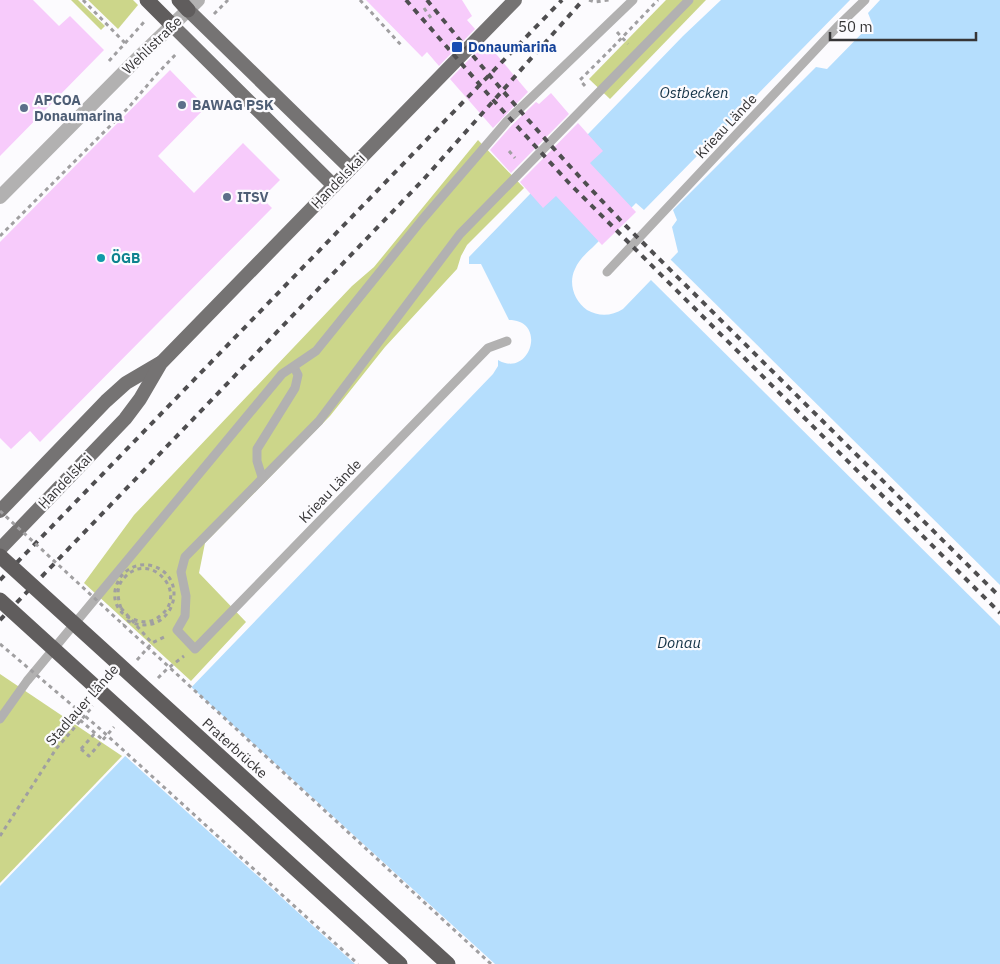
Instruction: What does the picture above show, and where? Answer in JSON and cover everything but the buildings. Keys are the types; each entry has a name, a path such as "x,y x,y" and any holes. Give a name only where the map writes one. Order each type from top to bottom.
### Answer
{"highway":[{"path":"148,0 172,25"},
{"name":"Praterbrücke","path":"0,556 448,964"},
{"path":"0,600 400,964"}],"main road":[{"name":"Handelskai","path":"0,549 125,419 140,399 161,363 515,0"},
{"path":"188,3 350,168"},
{"path":"172,25 334,186"},
{"name":"Handelskai","path":"0,511 106,401 126,383 161,363"}],"street":[{"name":"Wehlistraße","path":"0,197 172,25 188,3"}],"lane":[{"path":"0,719 27,681 282,374 316,351 421,221 507,121 633,0"},
{"path":"294,367 298,375 295,388 257,448 257,461 262,477 319,421 460,234 690,0"},
{"name":"Krieau Lände","path":"607,272 837,27 865,0"},
{"name":"Krieau Lände","path":"262,477 185,557 181,572 186,596 185,616 177,630 195,649 488,348 507,341"}],"path":[{"path":"83,0 125,43 147,19"},
{"path":"214,15 228,0"},
{"path":"360,0 401,45"},
{"path":"589,0 594,2 609,0"},
{"path":"580,80 658,0"},
{"path":"217,4 221,7"},
{"path":"424,8 431,18"},
{"path":"615,31 637,53"},
{"path":"0,236 130,107 167,64"},
{"path":"0,511 491,964"},
{"name":"Stadlauer Lände","path":"123,625 128,621 144,626 154,624 163,619 170,611 174,601 174,591 171,581 165,573 148,565 139,566 130,569 117,582 114,591 114,601 118,610 125,616 141,622 157,619 164,614 171,599 171,590 168,582 162,575 154,570 145,568 127,574 121,581 118,590 121,608 152,643 133,664"},
{"path":"0,644 100,728 358,964"},
{"name":"Stadlauer Lände","path":"0,836 56,749 100,699"},
{"path":"80,720 103,740 89,756 81,749"},
{"path":"81,749 100,728"},
{"path":"81,749 95,733"}],"green space":[{"path":"71,0 78,0 105,26 101,30"},
{"path":"88,0 133,0 138,5 118,29"},
{"path":"666,0 706,0 610,99 589,79"},
{"path":"478,140 524,188 467,245 457,269 385,347 330,416 205,543 199,573 246,622 191,681 84,583 134,515 352,286 374,267"},
{"path":"0,674 122,756 0,883"}],"water":[{"name":"Donau","path":"721,0 850,0 644,210 636,203 581,259 573,274 572,286 582,306 596,314 605,315 623,309 678,252 672,227 677,220 673,210 816,67 827,69 872,23 868,13 880,0 1000,0 1000,964 0,964 0,886 493,374 498,366 498,360 509,364 519,362 526,356 531,338 528,329 521,322 509,320 481,264 469,264 469,257 683,36"}],"pier":[{"path":"669,258 1000,585 1000,626 650,279"},
{"path":"189,685 495,964 355,964 123,754"}],"railway":[{"path":"406,0 569,183 1000,613"},
{"path":"427,0 523,114 624,224 1000,597"},
{"path":"0,580 562,0"},
{"path":"0,620 423,180 583,0"}],"place":[{"name":"Donaumarina","path":"457,47"},
{"name":"BAWAG PSK","path":"182,105"},
{"name":"APCOA Donaumarina","path":"24,108"},
{"name":"ITSV","path":"227,197"},
{"name":"ÖGB","path":"101,258"}],"water label":[{"name":"Ostbecken","path":"694,93"}]}
